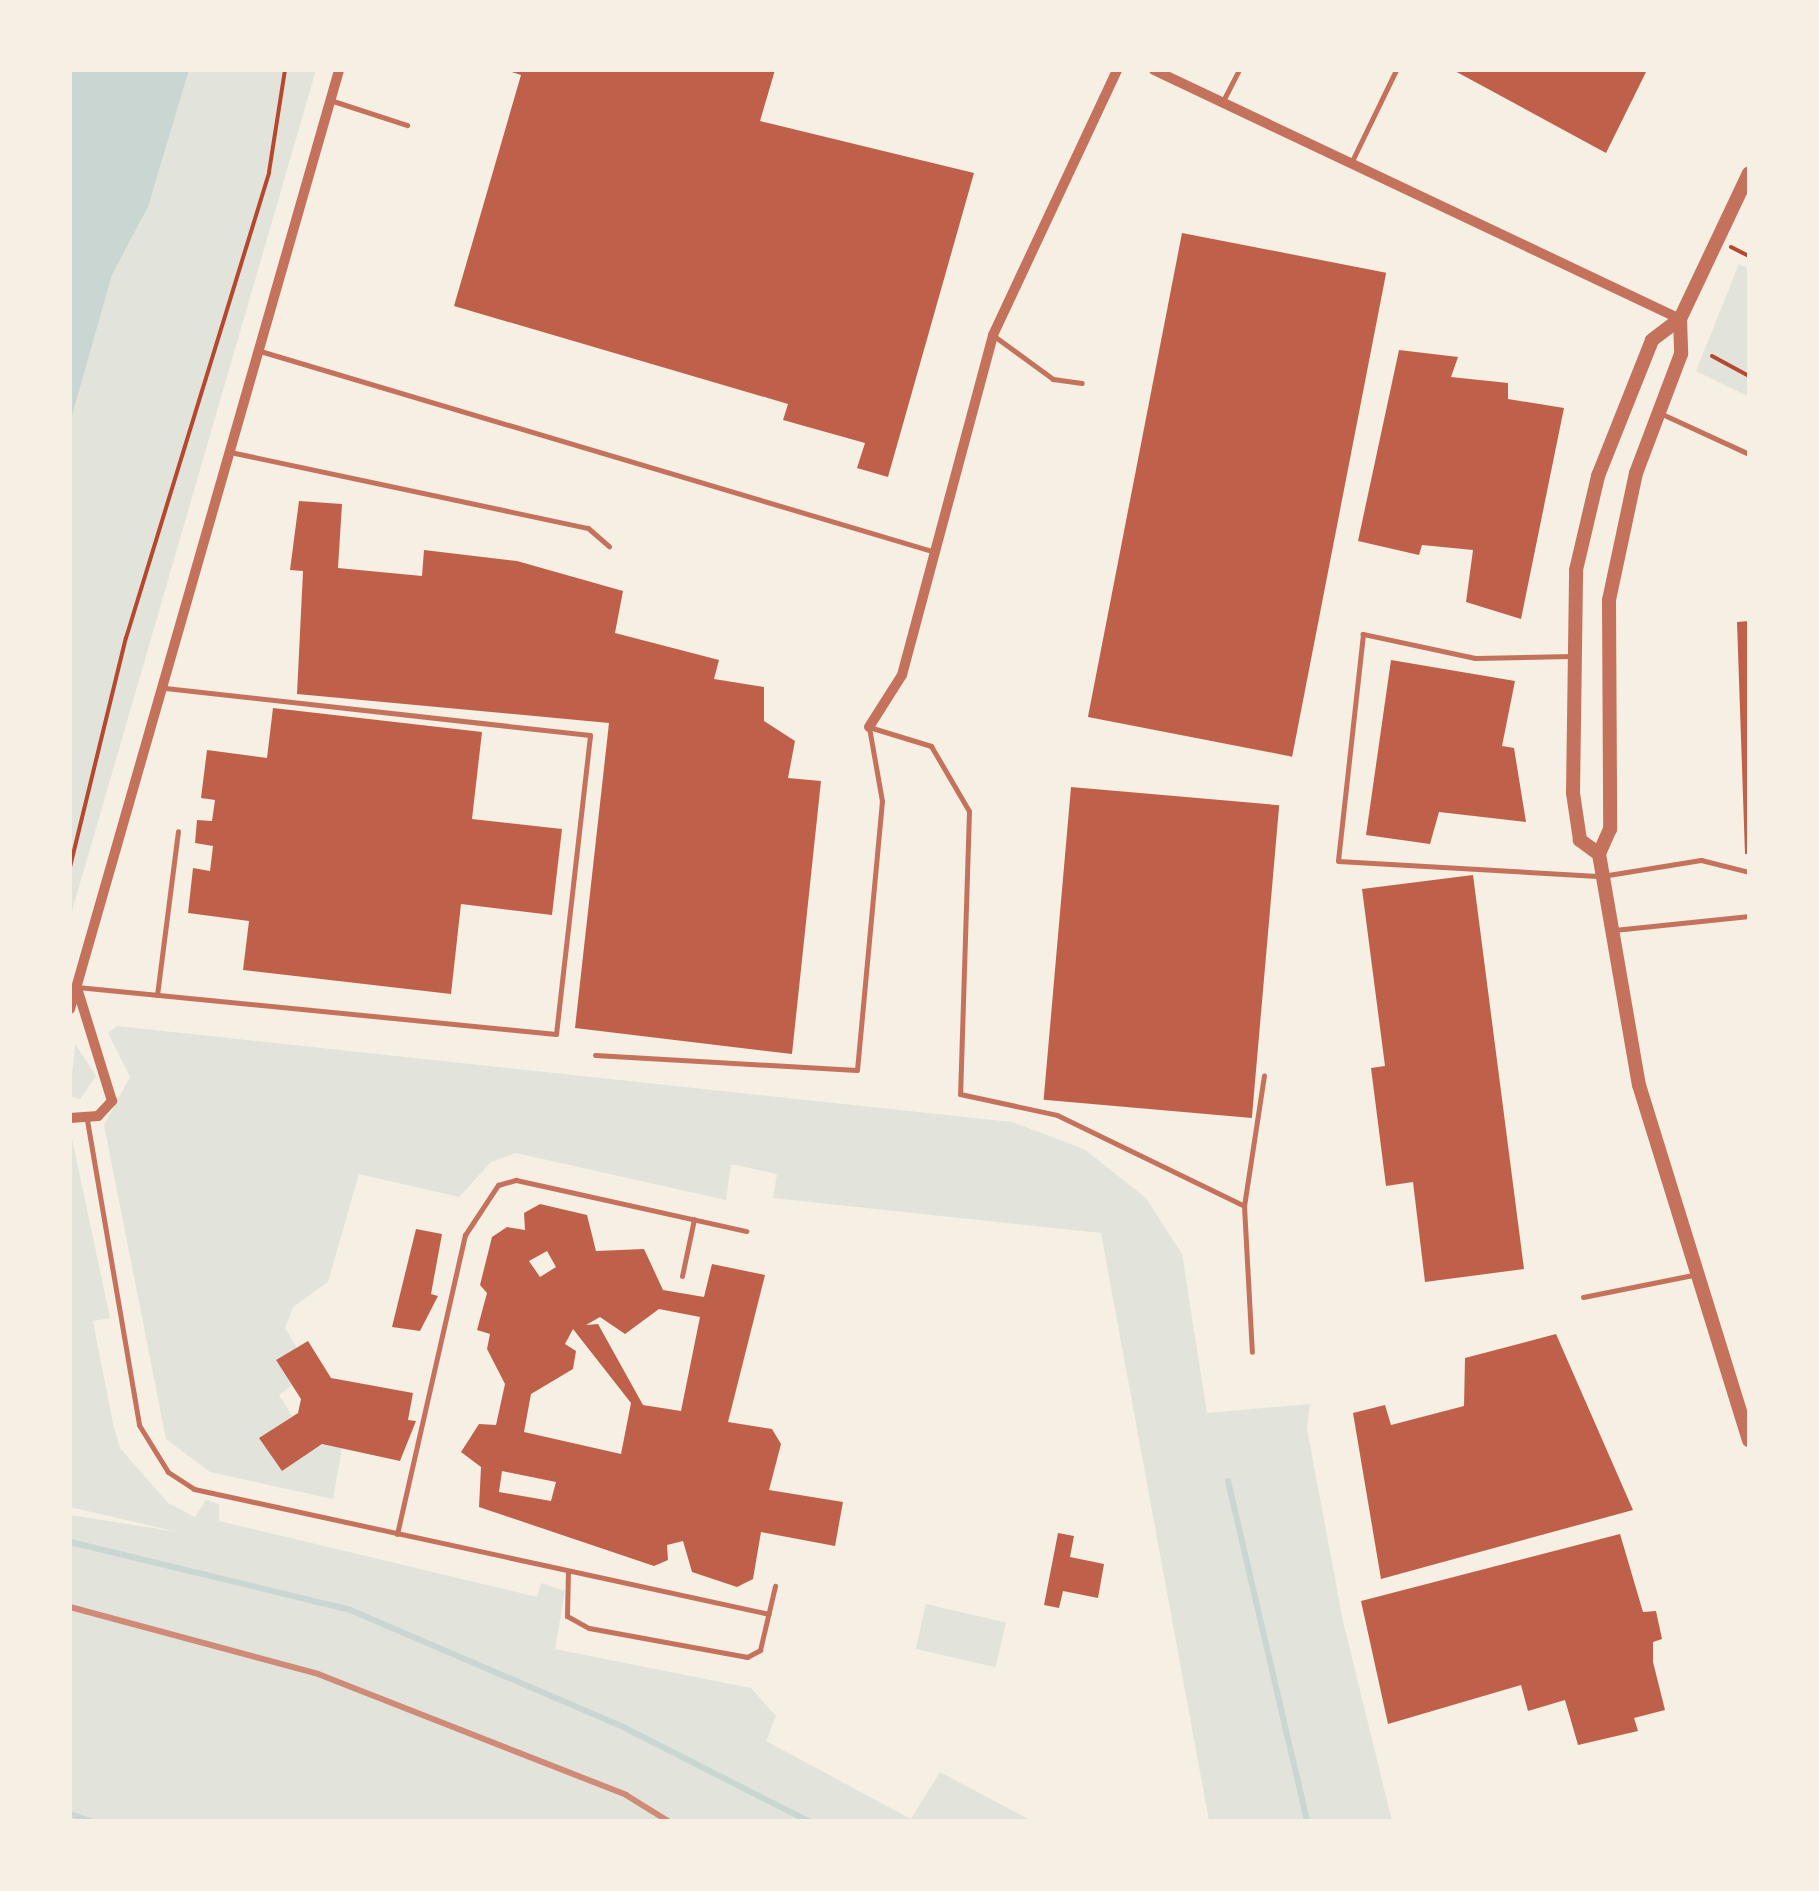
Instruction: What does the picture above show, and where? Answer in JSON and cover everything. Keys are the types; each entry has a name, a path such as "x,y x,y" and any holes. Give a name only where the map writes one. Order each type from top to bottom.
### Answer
{"street":[{"path":"70,1009 158,687 339,70"},
{"path":"869,726 902,675 993,335 1117,70"},
{"path":"1154,70 1680,319"},
{"path":"1599,854 1580,840 1575,808 1570,656 1576,570 1598,476 1652,340 1680,319 1749,173"},
{"path":"1680,319 1682,354 1659,413 1609,600 1610,829 1599,854 1640,1084 1694,1275 1749,1440"},
{"path":"70,1118 87,1120 112,1101 111,1075 77,987"}],"lane":[{"path":"1223,102 1238,70"},
{"path":"1351,164 1396,70"},
{"path":"330,100 407,125"},
{"path":"993,335 1054,379 1082,384"},
{"path":"258,350 935,552"},
{"path":"1659,413 1749,454"},
{"path":"230,452 588,528 609,546"},
{"path":"1570,656 1475,658 1362,634 1338,861 1602,876 1702,860 1749,872"},
{"path":"77,987 556,1034 590,735 158,687"},
{"path":"595,1055 857,1070 882,800 869,726 931,746 969,811 960,1094 1057,1114 1244,1206"},
{"path":"157,995 178,832"},
{"path":"1611,930 1749,916"},
{"path":"1252,1352 1244,1206 1264,1076"},
{"path":"87,1120 147,1449 194,1489 769,1614"},
{"path":"396,1535 465,1235 484,1198 516,1180 746,1231"},
{"path":"682,1276 694,1219"},
{"path":"1583,1297 1694,1275"},
{"path":"568,1571 568,1616 589,1628 747,1657 760,1650 775,1586"}],"path":[{"path":"70,867 126,638 269,172 286,70"},
{"path":"1712,356 1749,376"}],"shaded area":[{"path":"70,70 189,70 148,207 112,275 70,423"},
{"path":"189,70 316,70 70,918 70,423 112,275 148,207"},
{"path":"1739,264 1749,269 1749,397 1696,371"},
{"path":"117,1026 1012,1122 1084,1149 1146,1198 1182,1254 1207,1413 1310,1404 1307,1429 1343,1621 1392,1821 1209,1821 1101,1233 773,1198 777,1174 731,1164 726,1200 516,1153 491,1162 459,1197 359,1174 328,1282 293,1307 285,1328 297,1348 276,1360 292,1385 279,1395 292,1416 260,1438 282,1471 322,1444 342,1448 333,1499 210,1472 166,1439 104,1125 130,1077 108,1033"},
{"path":"75,1044 96,1076 80,1099 70,1096"},
{"path":"70,1129 110,1318 93,1321 113,1424 120,1448 168,1503 195,1517 206,1500 219,1504 219,1521 537,1597 541,1583 565,1591 555,1649 751,1688 776,1716 766,1741 911,1819 940,1772 1032,1821 70,1821 70,1515 178,1532 70,1507"},
{"path":"926,1604 1006,1622 996,1667 916,1649"}],"building":[{"path":"506,70 775,70 760,121 974,173 888,477 857,468 865,443 783,420 788,404 454,306 521,75"},
{"path":"1453,70 1647,70 1606,153"},
{"path":"1182,233 1386,273 1292,757 1088,717"},
{"path":"1399,350 1458,357 1451,377 1508,383 1508,399 1564,408 1521,619 1466,602 1473,550 1422,545 1419,555 1358,541"},
{"path":"299,501 342,504 338,568 422,576 424,550 517,561 623,591 615,633 719,660 714,679 764,687 764,721 795,741 788,778 821,781 792,1054 575,1028 609,723 297,694 303,571 290,570"},
{"path":"1749,621 1749,854 1745,854 1737,622"},
{"path":"1391,660 1515,681 1502,746 1514,748 1526,822 1439,812 1430,844 1366,835"},
{"path":"273,708 482,732 472,819 562,829 552,915 461,904 451,994 243,970 249,921 188,913 193,868 210,871 213,846 195,843 197,820 212,821 215,800 201,798 207,750 267,758"},
{"path":"1071,787 1279,805 1252,1118 1044,1100"},
{"path":"1473,875 1524,1269 1425,1282 1413,1182 1386,1186 1371,1068 1385,1066 1362,889"},
{"path":"540,1204 587,1215 596,1251 644,1249 663,1290 704,1297 712,1264 765,1275 728,1422 772,1429 781,1444 769,1490 843,1502 835,1546 761,1532 753,1579 737,1587 692,1572 683,1541 667,1545 668,1560 654,1566 479,1507 481,1467 461,1452 479,1424 496,1425 505,1384 487,1349 490,1334 477,1330 487,1293 480,1285 492,1237 507,1227 525,1230 524,1213","holes":["547,1251 556,1267 540,1277 529,1261","659,1309 700,1317 681,1411 643,1405 598,1324 586,1325 600,1317 625,1334","573,1329 631,1403 621,1454 524,1432 531,1394 573,1369 576,1351 565,1344","502,1471 556,1482 551,1501 499,1492"]},
{"path":"416,1229 442,1234 431,1294 438,1296 420,1331 392,1327"},
{"path":"1556,1334 1633,1510 1381,1579 1353,1413 1385,1405 1391,1425 1464,1406 1465,1358"},
{"path":"308,1341 331,1378 413,1393 408,1420 416,1421 400,1461 322,1444 282,1471 259,1438 298,1413 301,1399 276,1360"},
{"path":"1058,1533 1074,1536 1070,1557 1104,1564 1098,1598 1063,1591 1059,1608 1044,1605"},
{"path":"1620,1534 1643,1612 1656,1611 1662,1639 1653,1642 1653,1662 1665,1710 1634,1718 1638,1731 1578,1745 1565,1700 1528,1711 1521,1685 1388,1724 1361,1601"}],"waterway":[{"path":"1228,1481 1307,1821"},
{"path":"70,1542 348,1609 625,1728 808,1821"},
{"path":"70,1814 90,1821"}],"railway":[{"path":"70,1607 318,1674 626,1795 668,1821"}]}
